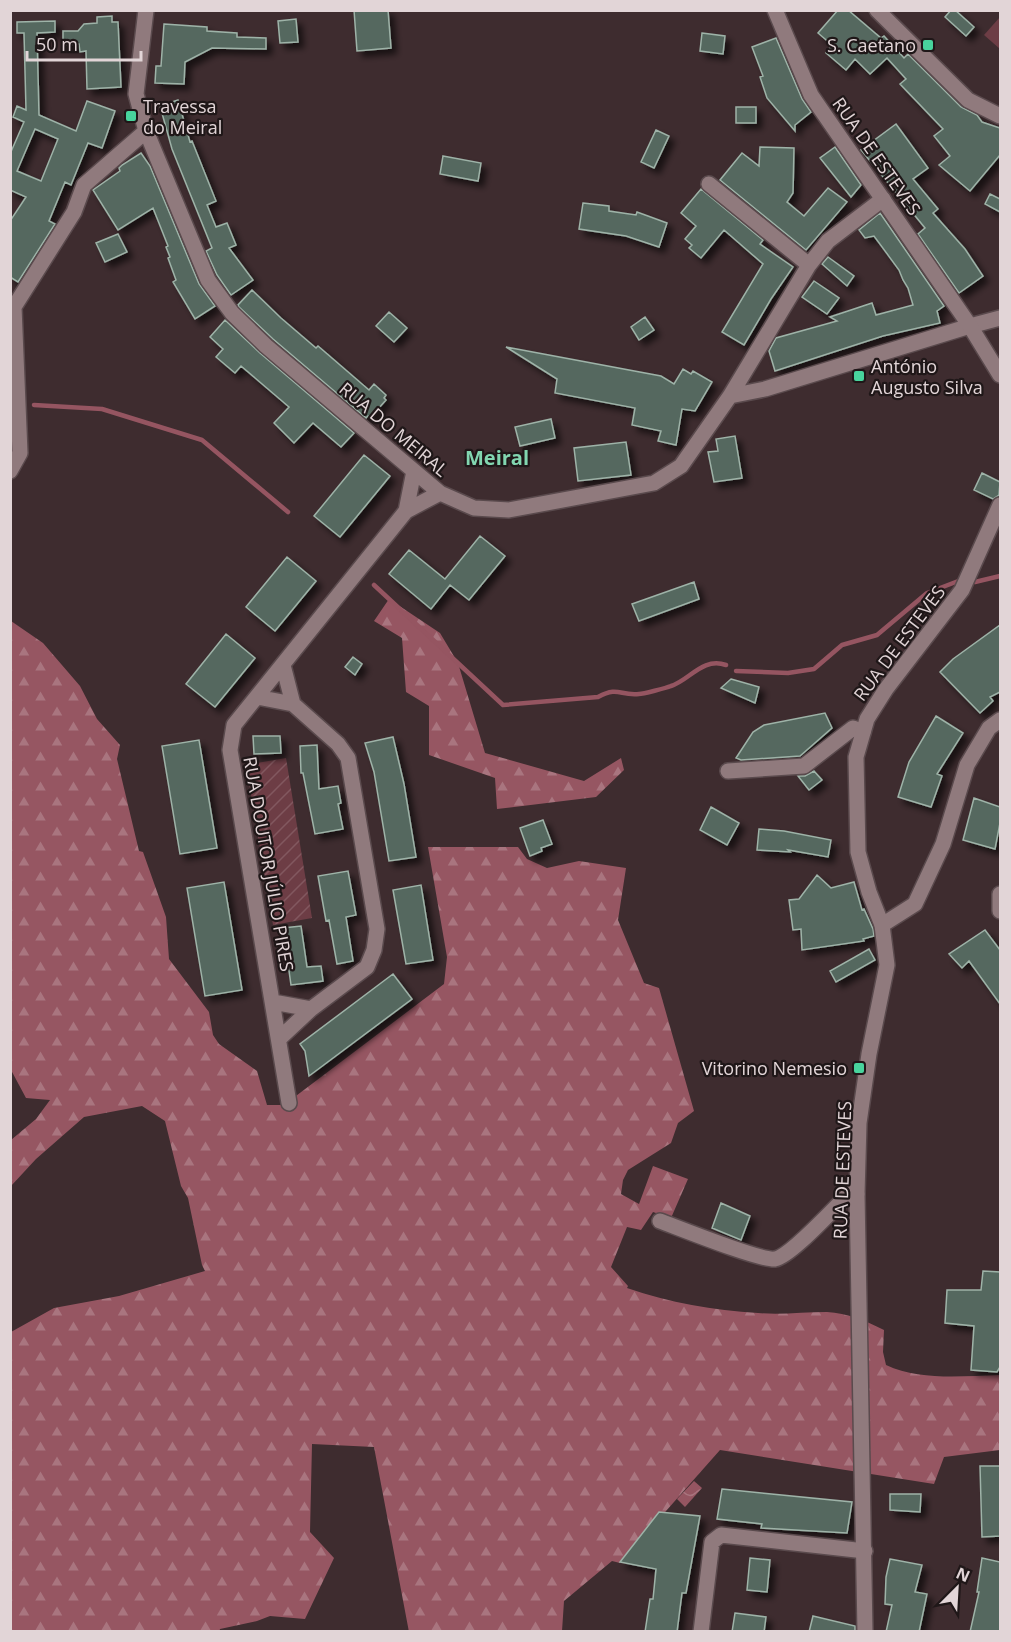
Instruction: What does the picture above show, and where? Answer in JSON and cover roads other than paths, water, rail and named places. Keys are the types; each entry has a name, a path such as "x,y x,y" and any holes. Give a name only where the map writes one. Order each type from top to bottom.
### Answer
{"street":[{"name":"RUA DO MEIRAL","path":"146,10 136,94 146,131 208,280 231,313 266,346 440,493 474,508 509,510 654,483 681,466 730,396 808,266 828,241 883,199"},
{"name":"RUA DE ESTEVES","path":"776,10 811,95 970,326 1000,375"},
{"path":"877,10 968,100 1000,116"},
{"path":"10,471 20,453 14,307 74,212 84,185 146,131"},
{"path":"709,184 808,266"},
{"path":"730,396 765,389 1000,318"},
{"name":"RUA DOUTOR JÚLIO PIRES","path":"406,511 414,471"},
{"name":"RUA DOUTOR JÚLIO PIRES","path":"289,1103 280,1038 230,750 234,725 406,511 440,493"},
{"name":"RUA DE ESTEVES","path":"865,1632 857,1194 860,1123 869,1054 887,966 882,925 869,892 858,852 856,757 867,719 886,689 962,590 1000,505"},
{"path":"283,665 293,704"},
{"path":"257,697 293,704 338,744 348,758 377,929 374,950 368,967 311,1009 280,1038"},
{"path":"882,925 915,904 943,844 967,765 989,728 1000,720"},
{"path":"728,771 804,766 853,728 863,732"},
{"path":"1000,894 1000,911"},
{"path":"273,1002 311,1009"},
{"path":"660,1221 758,1256 775,1259 789,1251 849,1194 857,1194"},
{"path":"701,1632 712,1542 721,1535 865,1551"}],"water":[{"path":"694,1481 702,1488 685,1507 677,1499"}],"waterway":[{"path":"34,405 102,409 202,440 288,512"},
{"path":"975,582 1000,576"},
{"path":"736,671 788,673 814,669 842,645 877,635 927,593 961,580"},
{"path":"374,585 503,705 598,697 610,692 641,694 678,683 710,664 726,665"}],"place":[{"name":"S. Caetano","path":"928,45"},
{"name":"Travessa do Meiral","path":"131,116"},
{"name":"António Augusto Silva","path":"859,376"},
{"name":"Vitorino Nemesio","path":"859,1068"}],"district":[{"name":"Meiral","path":"497,457"}]}
